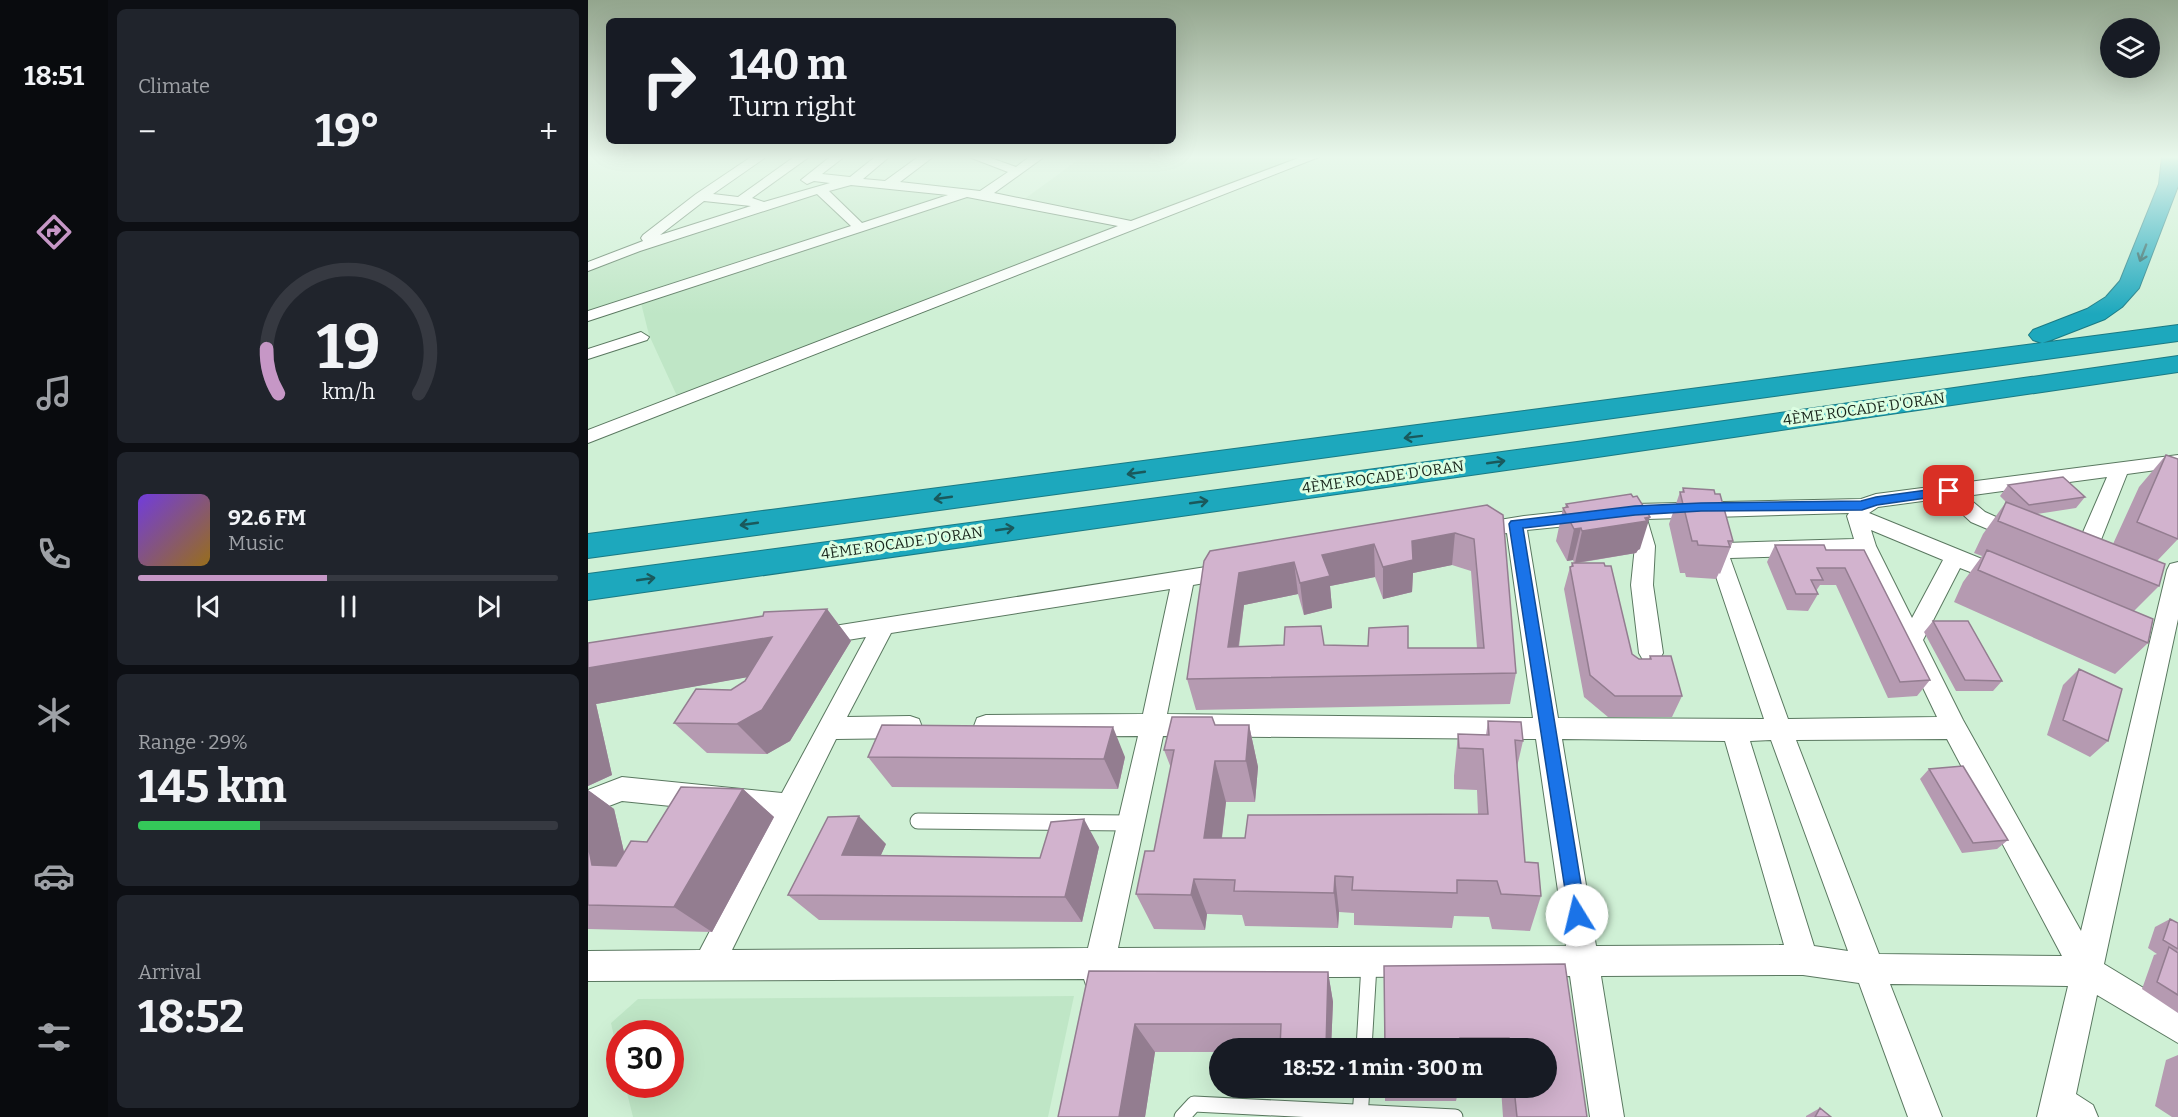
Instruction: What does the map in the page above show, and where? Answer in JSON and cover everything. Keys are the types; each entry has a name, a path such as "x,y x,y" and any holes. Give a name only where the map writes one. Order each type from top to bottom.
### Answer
{"highway":[{"path":"2042,335 2096,314 2114,302 2131,283 2159,209"},
{"path":"1454,432 1557,408 1682,386 2178,316"},
{"path":"588,546 1454,432 2178,333"},
{"name":"4ÈME ROCADE D'ORAN","path":"588,587 1577,451 2178,364"},
{"path":"1577,451 1808,435 2170,386"}],"street":[{"path":"635,248 685,209"},
{"path":"588,267 635,248 754,209"},
{"path":"840,209 860,228"},
{"path":"588,316 918,209"},
{"path":"1053,209 1131,225"},
{"path":"588,437 1173,209"},
{"path":"588,354 641,336"},
{"path":"1859,511 1876,501 2178,460"},
{"path":"2082,560 2120,468"},
{"path":"1949,491 1978,517 2031,541"},
{"path":"1701,507 1779,728 1925,1117"},
{"path":"1458,533 1635,511 1701,507 1859,511 1955,557 2020,584"},
{"path":"1635,511 1645,546 1642,585 1651,653"},
{"path":"1859,511 1866,546 1954,728 2087,971 2178,1027"},
{"path":"1516,524 1607,1117"},
{"path":"1717,551 1866,546"},
{"path":"1912,639 1955,557"},
{"path":"801,638 884,627 1252,567"},
{"path":"2064,1112 2087,971 2159,642 2161,594 2178,570"},
{"path":"1093,996 1183,579"},
{"path":"709,965 829,728 884,627"},
{"path":"968,727 1153,725 1734,730 1954,728"},
{"path":"829,728 933,727"},
{"path":"1734,730 1803,960"},
{"path":"588,802 622,789 790,806"},
{"path":"588,966 1803,960 1869,969 2087,971"}],"lane":[{"path":"918,821 1131,822"},
{"path":"1365,1038 1369,962"},
{"path":"1361,1115 1362,1098"},
{"path":"1182,1117 1194,1104 1361,1115 1455,1117"}],"shaded area":[{"path":"764,209 1172,209 677,396 649,335 640,299 588,316 588,269 644,246"},
{"path":"1074,996 1048,1117 633,1117 628,1098 684,1098 684,1020 614,1020 638,999"}],"building":[{"path":"2166,455 2178,459 2178,539 2137,522"},
{"path":"2063,477 2085,497 2029,505 2008,485"},
{"path":"1683,488 1714,490 1715,494 1720,494 1733,541 1728,541 1730,547 1698,545 1697,541 1692,541 1680,492 1684,492"},
{"path":"1631,494 1633,497 1637,496 1650,517 1645,518 1647,521 1582,531 1581,528 1574,529 1563,508 1568,507 1566,504"},
{"path":"2006,502 2165,564 2159,586 1998,521"},
{"path":"1487,505 1503,515 1516,673 1187,679 1204,561 1210,551","holes":["1455,533 1474,539 1484,648 1408,648 1408,626 1369,628 1368,646 1324,645 1321,626 1285,627 1284,645 1228,647 1239,573 1294,562 1300,583 1330,576 1322,555 1374,544 1383,567 1413,560 1412,541"]},
{"path":"1775,545 1824,545 1826,550 1864,550 1930,680 1900,682 1845,568 1817,568 1823,580 1811,580 1818,594 1796,594"},
{"path":"1987,550 2153,619 2148,643 1978,570"},
{"path":"1572,563 1604,563 1605,566 1611,566 1632,654 1639,659 1651,659 1650,656 1671,656 1682,696 1615,696 1590,675 1570,567 1573,566"},
{"path":"827,609 762,710 737,724 674,723 696,689 731,690 745,681 772,637 588,668 588,643 763,616 764,612"},
{"path":"1933,621 1968,621 2002,681 1965,680"},
{"path":"2079,669 2122,689 2108,741 2063,720"},
{"path":"1172,717 1212,717 1215,725 1249,725 1246,761 1215,761 1204,838 1245,838 1248,815 1488,814 1483,749 1459,748 1458,734 1489,735 1488,721 1521,722 1523,741 1515,740 1525,862 1538,863 1541,896 1501,894 1497,881 1457,880 1457,893 1352,890 1353,877 1335,876 1334,893 1234,891 1235,880 1194,879 1191,895 1136,894 1145,851 1154,851 1174,750 1164,750"},
{"path":"882,725 1113,727 1104,759 868,757"},
{"path":"1963,766 2008,840 1973,843 1929,769"},
{"path":"681,787 743,789 674,907 588,905 588,844 592,865 616,866 631,841 647,842"},
{"path":"859,816 842,855 1040,858 1051,822 1084,819 1065,897 788,895 828,817"},
{"path":"2170,919 2178,923 2178,949 2163,940"},
{"path":"2169,947 2178,953 2178,995 2157,982"},
{"path":"1565,964 1587,1117 1517,1117 1515,1098 1557,1098 1557,1038 1385,1038 1384,966"},
{"path":"1089,971 1328,972 1326,1038 1280,1038 1281,1024 1135,1024 1119,1117 1058,1117"},
{"path":"1820,1108 1831,1117 1815,1117"}],"route":[{"path":"1577,915 1516,524 1635,511 1701,507 1862,506 1876,501 1949,491"}]}
